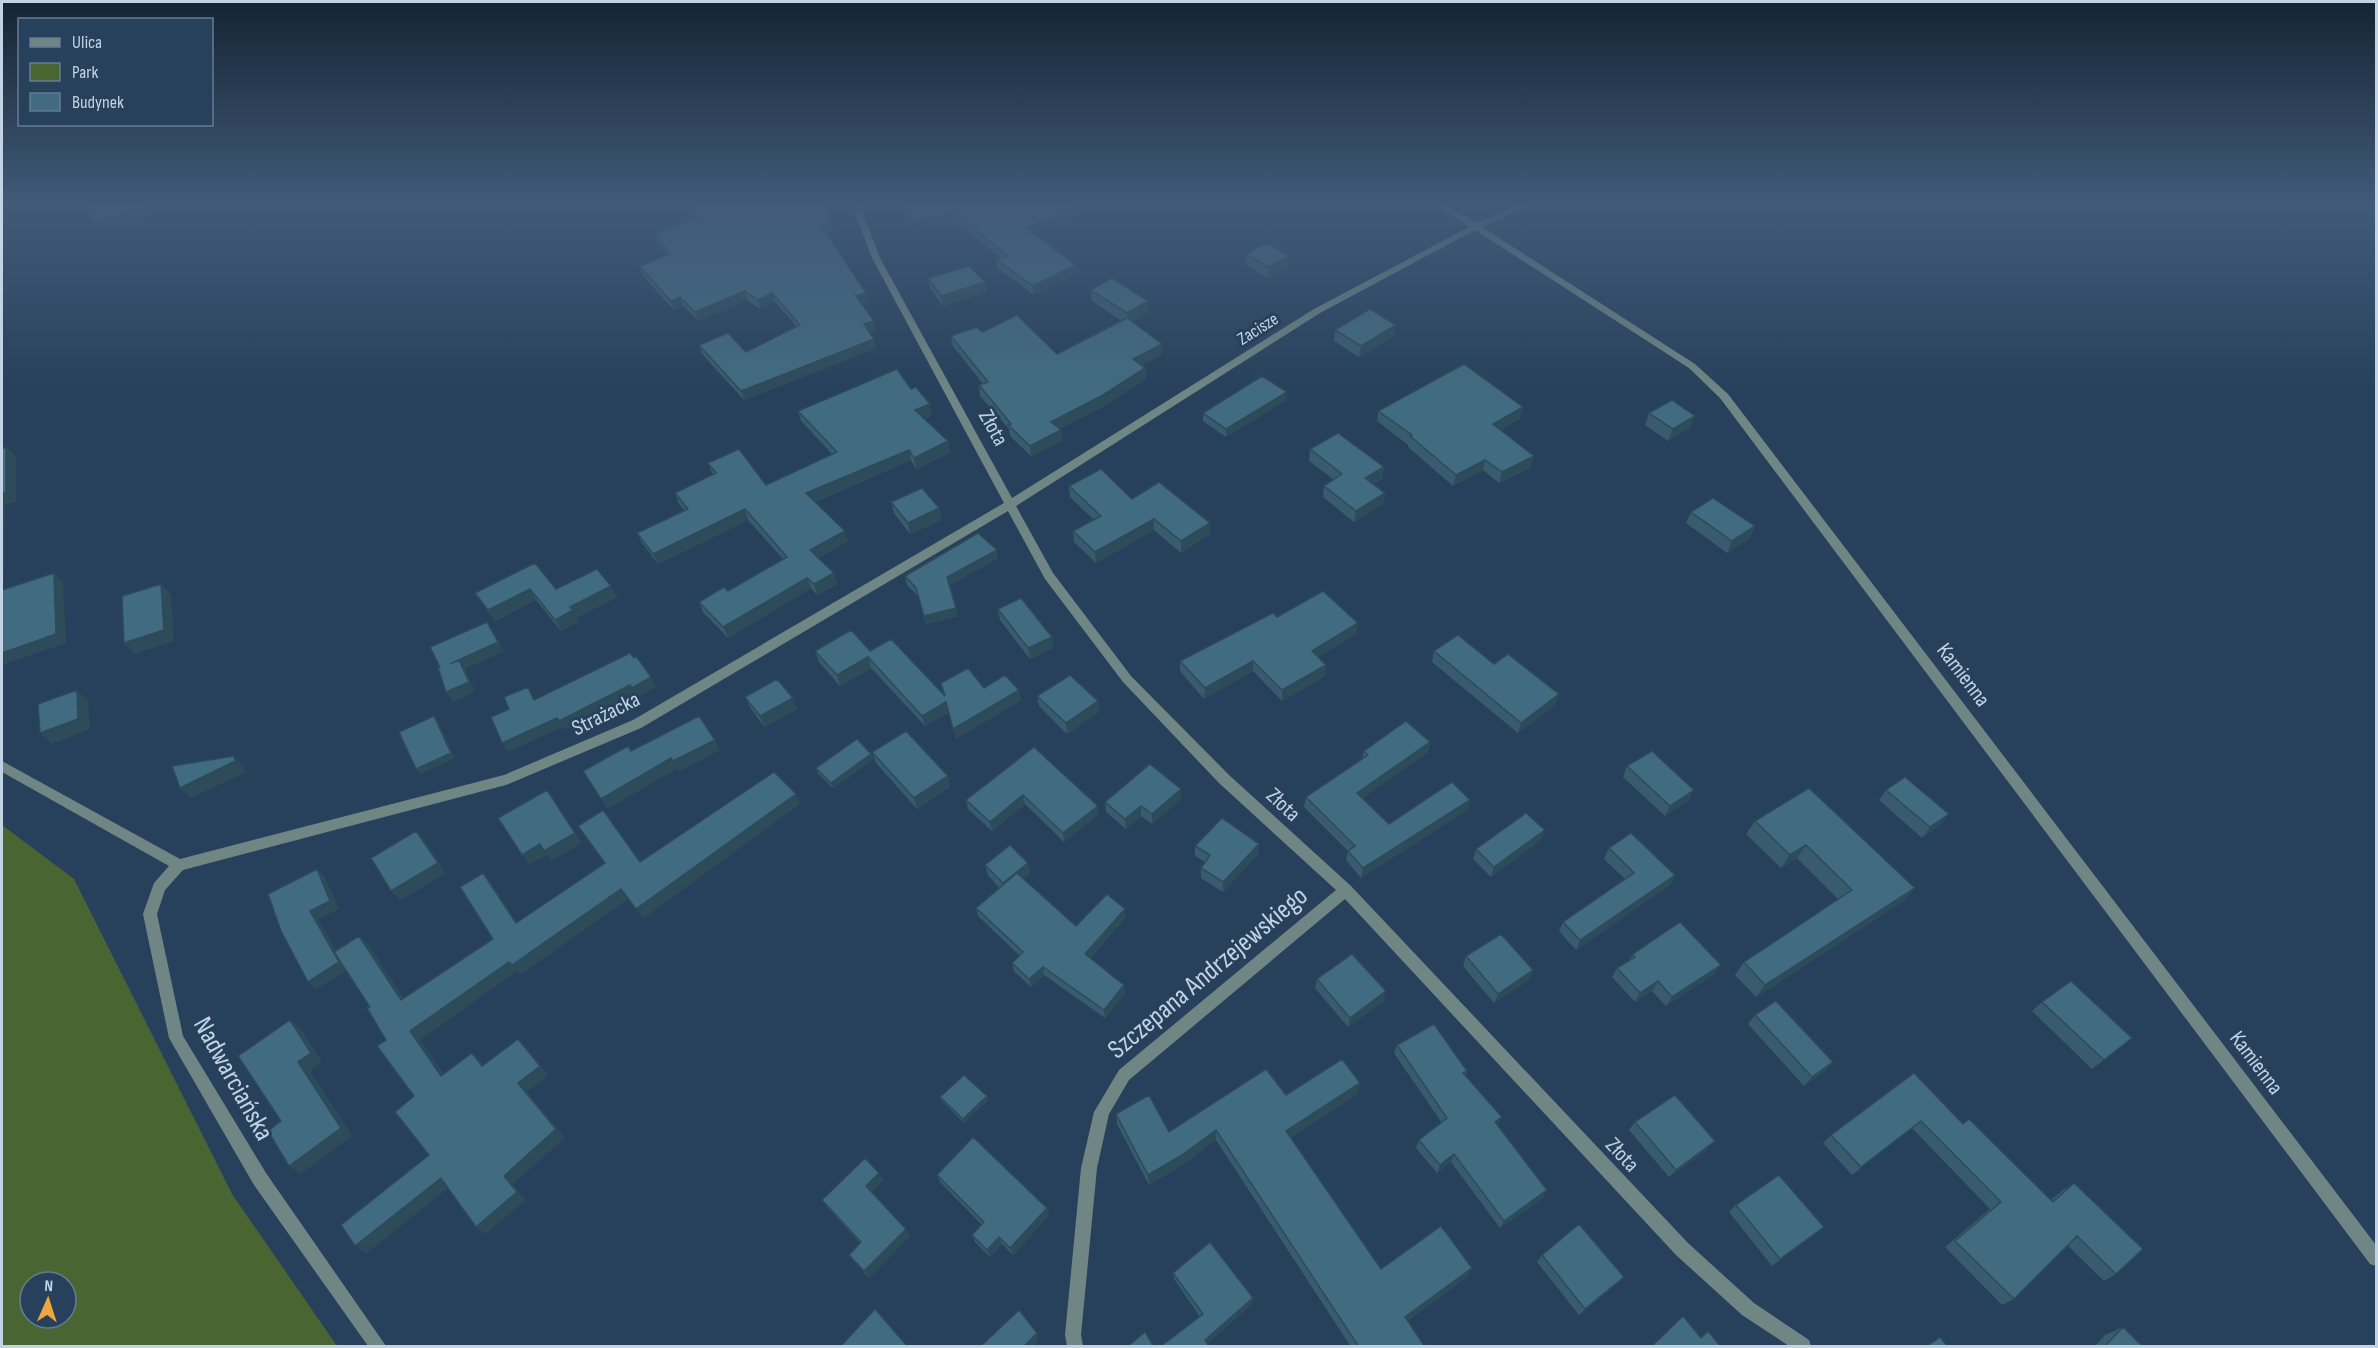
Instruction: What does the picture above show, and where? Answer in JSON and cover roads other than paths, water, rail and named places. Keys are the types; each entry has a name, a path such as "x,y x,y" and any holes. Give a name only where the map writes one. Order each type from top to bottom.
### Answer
{"street":[{"name":"Złota","path":"880,265 1049,576 1127,679 1224,779 1346,890 1682,1249 1749,1309 1803,1347"},
{"name":"Zacisze","path":"1011,504 1317,311 1404,265"},
{"name":"Kamienna","path":"1534,265 1692,366 1724,396 2376,1258"},
{"name":"Strażacka","path":"179,866 506,780 590,746 637,724 1011,504"},
{"path":"2,766 179,866"},
{"name":"Nadwarciańska","path":"179,866 159,887 150,914 176,1038 260,1179 378,1347"},
{"name":"Szczepana Andrzejewskiego","path":"1075,1347 1074,1314 1089,1168 1102,1112 1118,1084 1124,1075 1346,890"}]}
